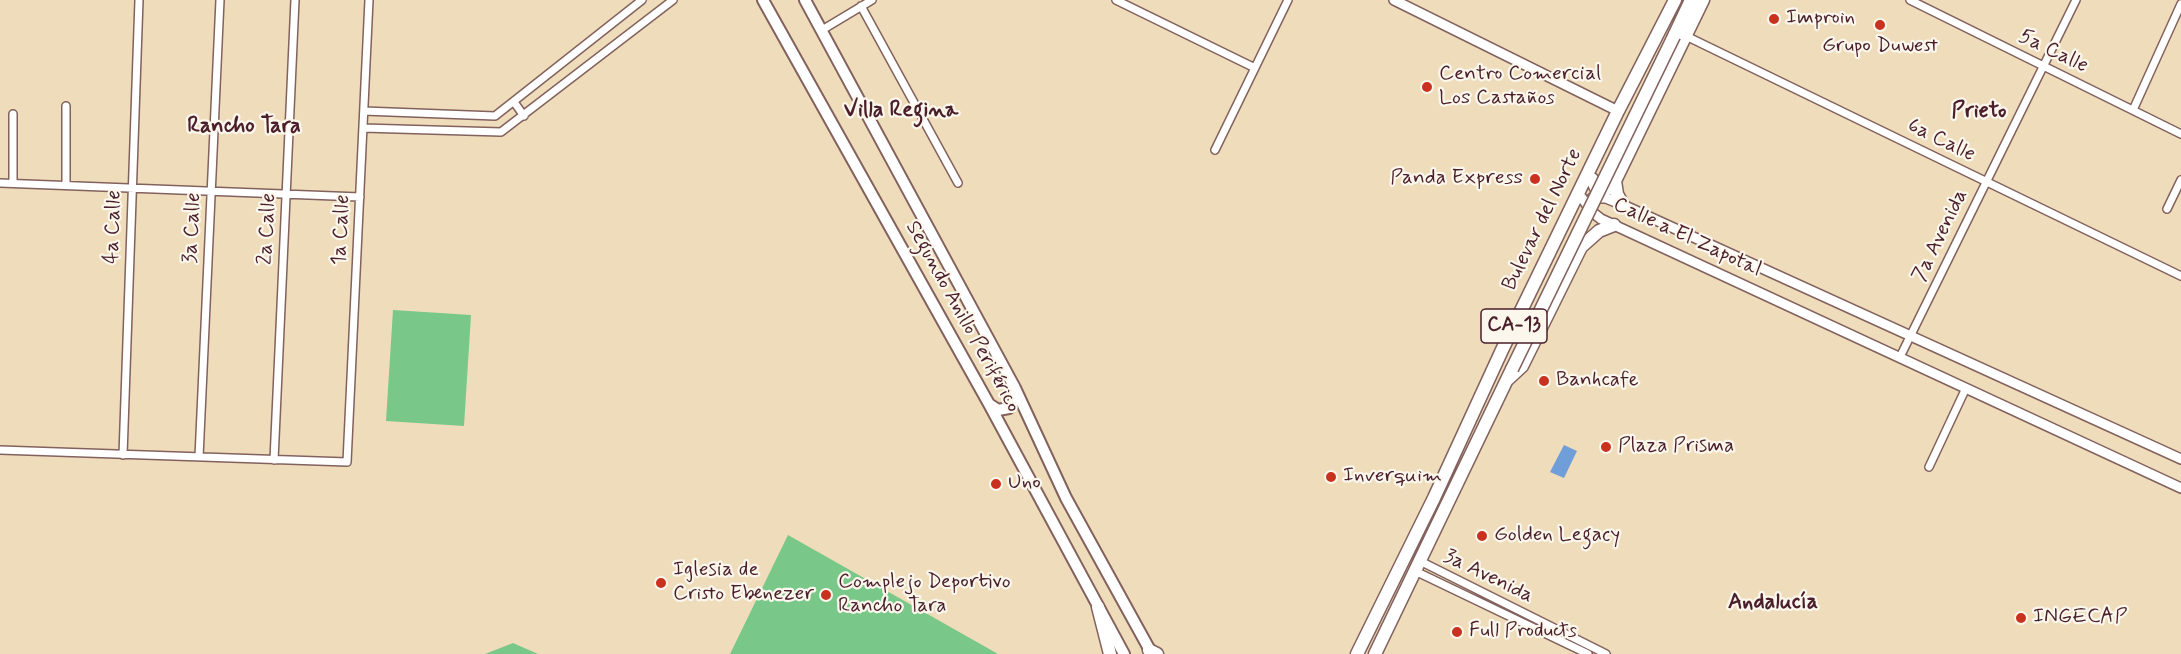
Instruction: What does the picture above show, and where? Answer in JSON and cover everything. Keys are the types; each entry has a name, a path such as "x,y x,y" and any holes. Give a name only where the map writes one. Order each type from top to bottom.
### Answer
{"highway":[{"name":"Bulevar del Norte","path":"1357,654 1434,498 1618,111 1675,0"},
{"name":"Bulevar del Norte","path":"1375,654 1505,382 1680,36 1691,0"},
{"path":"1592,179 1596,188 1604,190 1615,181 1680,36 1703,0"},
{"path":"1506,343 1511,339 1592,179 1668,21 1668,12"},
{"path":"1615,181 1617,194 1623,205"},
{"path":"1571,220 1582,217 1589,220 1591,237"},
{"path":"1505,382 1522,366 1581,247 1599,231 1614,225"},
{"path":"1098,607 1110,654"},
{"path":"1347,654 1363,642"}],"main road":[{"name":"Segundo Anillo Periférico","path":"763,0 989,404 1124,654"},
{"name":"Segundo Anillo Periférico","path":"805,0 1016,388 1066,498 1153,652"},
{"path":"989,404 998,410 1009,408 1016,399 1016,388"}],"street":[{"name":"4a Calle","path":"123,454 139,0"},
{"name":"3a Calle","path":"199,457 220,0"},
{"name":"2a Calle","path":"274,460 295,0"},
{"name":"1a Calle","path":"274,460 347,462 369,0"},
{"path":"364,111 495,116 642,0"},
{"path":"363,128 501,132 673,0"},
{"path":"822,30 872,0"},
{"path":"1116,0 1255,68"},
{"path":"1215,150 1288,0"},
{"path":"1394,0 1618,111"},
{"name":"5a Calle","path":"1910,0 1919,2 2181,134"},
{"name":"7a Avenida","path":"1900,357 2076,0"},
{"path":"2133,110 2181,4"},
{"path":"861,6 958,183"},
{"name":"6a Calle","path":"1680,36 2181,276"},
{"path":"514,102 524,116"},
{"path":"66,106 66,185"},
{"path":"13,114 13,183"},
{"path":"2167,209 2181,180"},
{"path":"0,183 360,197"},
{"name":"Calle a El Zapotal","path":"1582,198 1606,198 1623,205 1911,334 2181,459"},
{"name":"Calle a El Zapotal","path":"1582,198 1596,216 1614,225 2180,485"},
{"path":"1929,467 1966,388"},
{"path":"0,450 274,460"},
{"name":"3a Avenida","path":"1418,566 1588,654"},
{"name":"3a Avenida","path":"1418,566 1606,654"}],"green space":[{"path":"393,310 471,315 464,426 386,421"},
{"name":"Complejo Deportivo Rancho Tara","path":"788,535 998,654 730,654"},
{"path":"513,643 538,654 485,654"}],"water":[{"path":"1564,445 1577,451 1564,478 1550,472"}],"place":[{"name":"Improin","path":"1774,19"},
{"name":"Grupo Duwest","path":"1880,25"},
{"name":"Centro Comercial Los Castaños","path":"1427,87"},
{"name":"Panda Express","path":"1535,179"},
{"name":"Banhcafe","path":"1544,381"},
{"name":"Plaza Prisma","path":"1606,447"},
{"name":"Inverquim","path":"1331,477"},
{"name":"Uno","path":"996,484"},
{"name":"Golden Legacy","path":"1482,536"},
{"name":"Iglesia de Cristo Ebenezer","path":"661,583"},
{"name":"Complejo Deportivo Rancho Tara","path":"826,595"},
{"name":"INGECAP","path":"2021,618"},
{"name":"Full Products","path":"1457,632"}],"district":[{"name":"Villa Regina","path":"901,111"},
{"name":"Prieto","path":"1979,112"},
{"name":"Rancho Tara","path":"244,127"},
{"name":"Andalucía","path":"1773,603"}]}
